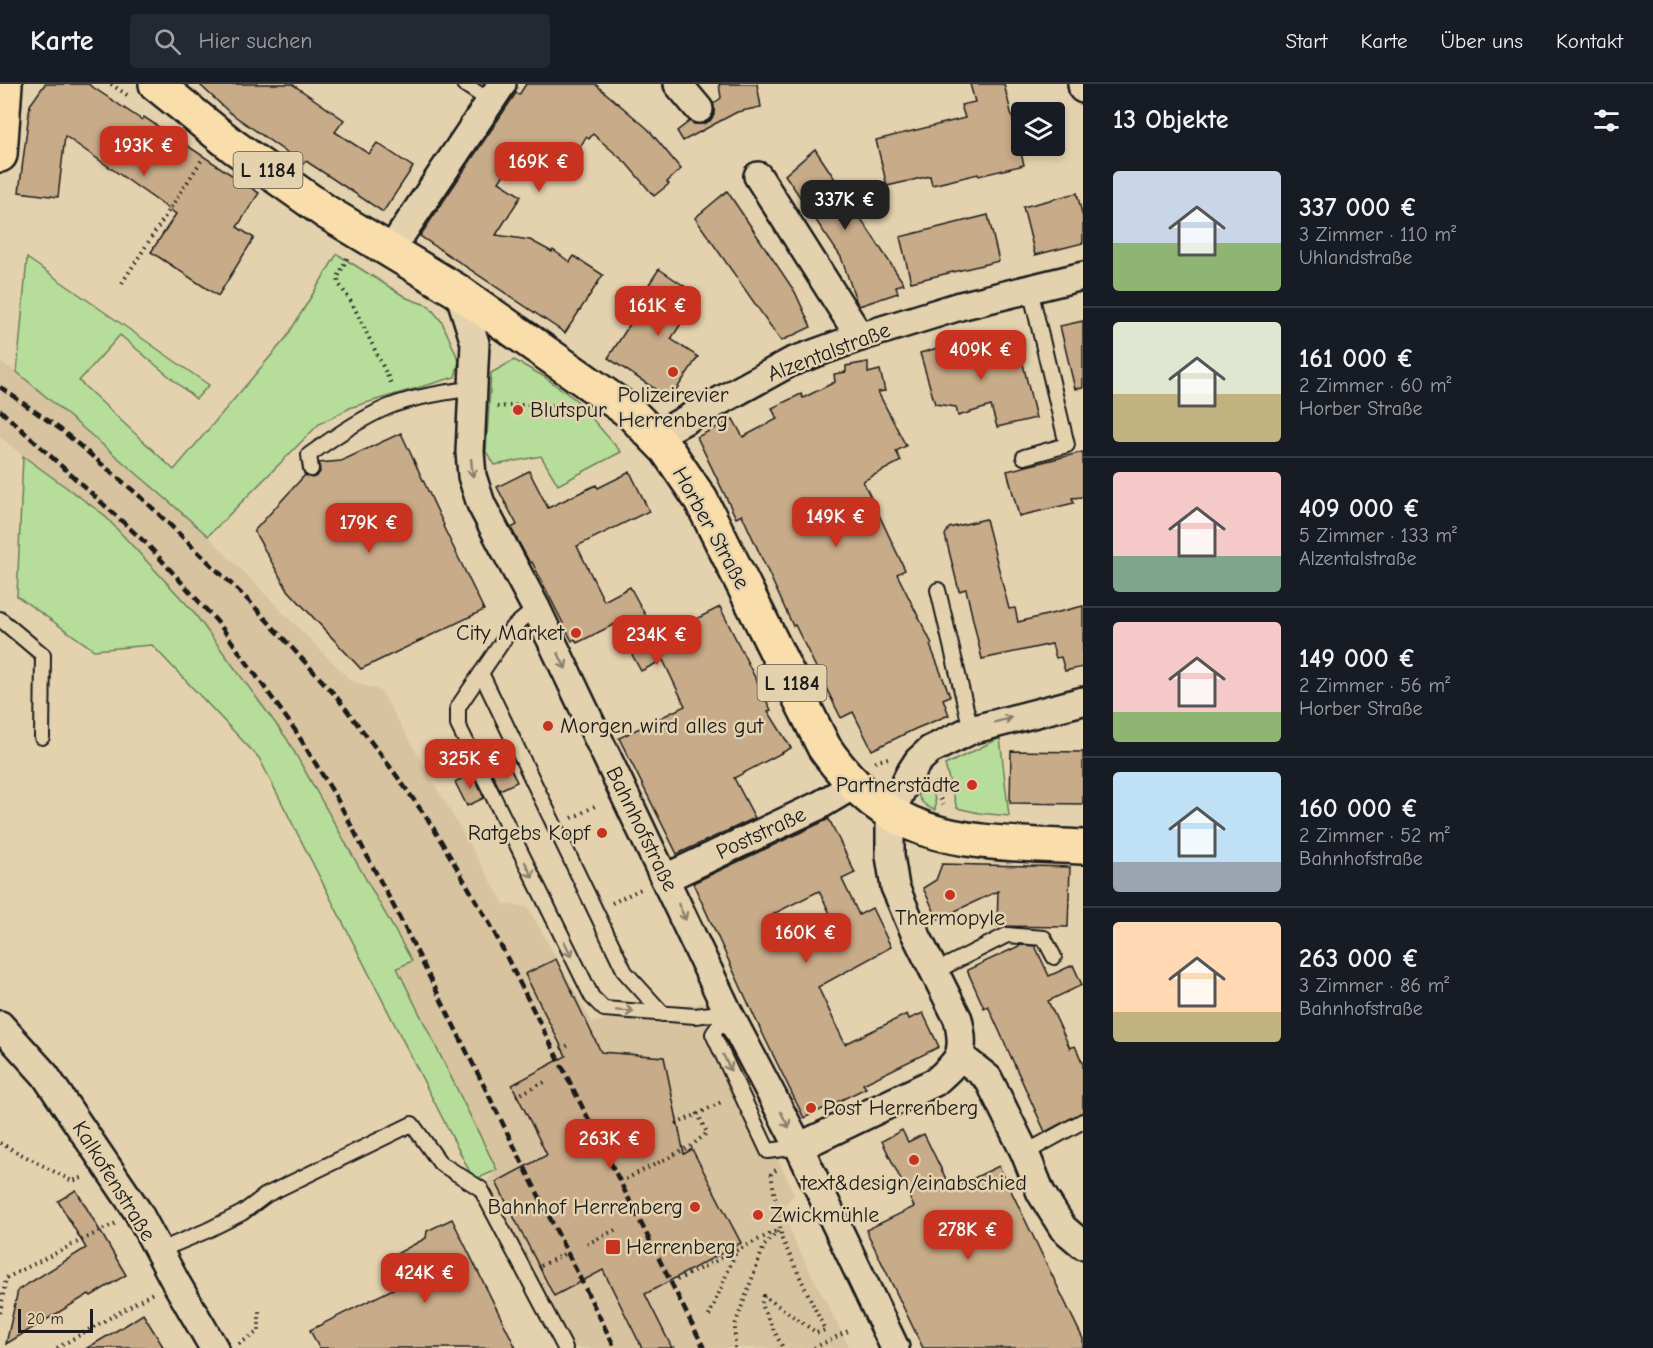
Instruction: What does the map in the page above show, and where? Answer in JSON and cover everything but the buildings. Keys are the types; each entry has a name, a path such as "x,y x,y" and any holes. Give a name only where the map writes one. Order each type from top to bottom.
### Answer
{"main road":[{"path":"0,155 5,84"},
{"name":"Horber Straße","path":"156,84 233,146 326,212 459,292 596,386 656,436 701,500 820,739 837,766 863,794 890,814 915,827 946,836 972,840 1083,847"}],"street":[{"path":"678,84 699,109"},
{"path":"1082,84 1083,89"},
{"path":"390,251 496,93"},
{"path":"758,176 860,337"},
{"name":"Alzentalstraße","path":"656,436 791,362 860,337 960,306 1083,276"},
{"name":"Bahnhofstraße","path":"459,292 475,343 470,452 472,476 481,504 536,608 728,1012 799,1147 896,1348"},
{"path":"799,1147 935,1082 951,1068 960,1056 962,1038 958,1019 904,910 895,887 890,856 890,814 916,764 930,750 971,730 1083,701"},
{"name":"Poststraße","path":"666,878 820,806 842,792 850,780"},
{"name":"Kalkofenstraße","path":"0,1025 45,1076 138,1212 214,1348"},
{"path":"960,1056 988,1078 1025,1153 1041,1193 1063,1228 1083,1245"}],"lane":[{"path":"464,84 496,93"},
{"path":"1024,457 1067,445 1030,289"},
{"path":"311,469 309,455 322,445 389,407 448,392 473,399"},
{"path":"938,590 971,730"},
{"path":"536,608 511,629 458,707 458,725 592,997 604,1010 695,1016 728,1012"},
{"path":"0,619 43,655 42,737"},
{"path":"481,674 625,972 663,1014"},
{"path":"934,972 1007,935 1044,938 1054,957"},
{"path":"1025,1153 1083,1121"},
{"path":"159,1251 242,1213 266,1195 412,1124 440,1163 481,1189 565,1348"}],"path":[{"path":"123,283 206,152"},
{"path":"348,255 338,277 339,284 352,303 391,383"},
{"path":"473,399 521,405 579,406 596,386"},
{"path":"916,764 933,779 943,802 946,836"},
{"path":"555,827 595,806"},
{"path":"596,911 637,891"},
{"path":"561,1049 569,1044"},
{"path":"516,1096 529,1092 545,1082"},
{"path":"676,1124 729,1098"},
{"path":"626,1179 687,1150 707,1133 698,1114"},
{"path":"0,1143 72,1182 108,1167"},
{"path":"613,1156 624,1149"},
{"path":"771,1174 782,1239 825,1330 817,1334 764,1296 761,1305 783,1348"},
{"path":"0,1313 6,1278 138,1212"},
{"path":"587,1244 601,1234 617,1229"},
{"path":"677,1280 780,1229"},
{"path":"735,1348 735,1325 764,1246 780,1229"},
{"path":"709,1316 737,1251"},
{"path":"540,1266 564,1254"},
{"path":"57,1348 175,1281"},
{"path":"242,1341 259,1331 259,1311"},
{"path":"814,1348 848,1331"}],"shaded area":[{"path":"0,362 17,372 208,536 350,680 381,691 504,904 528,907 592,1022 707,1002 794,1194 783,1209 795,1242 850,1348 567,1348 487,1180 496,1170 397,967 412,960 287,739 192,610 103,514 0,437"}],"green space":[{"path":"337,254 407,298 429,306 442,322 459,361 455,377 352,407 319,424 208,536 17,372 27,258 209,385 196,399 120,335 79,381 174,470 286,338"},
{"path":"514,360 543,376 576,400 621,452 558,485 541,456 495,465 486,452 491,373"},
{"path":"23,456 103,514 192,610 287,739 412,961 397,968 497,1170 474,1180 259,758 152,645 94,650 17,596"},
{"path":"1000,738 1009,816 957,808 945,765"},
{"path":"920,776 932,791 935,810 925,805 919,797 917,787"}],"railway":[{"path":"0,387 60,429 142,498 251,603 336,696 394,772 431,824 491,926 704,1348"},
{"path":"0,410 147,544 220,625 295,730 336,797 402,922 615,1348"}],"place":[{"name":"Polizeirevier Herrenberg","path":"673,372"},
{"name":"Blutspur","path":"518,410"},
{"name":"City Market","path":"576,633"},
{"name":"Morgen wird alles gut","path":"548,726"},
{"name":"Partnerstädte","path":"972,785"},
{"name":"Ratgebs Kopf","path":"602,833"},
{"name":"Thermopyle","path":"950,895"},
{"name":"Post Herrenberg","path":"811,1108"},
{"name":"text&design/einabschied","path":"914,1160"},
{"name":"Bahnhof Herrenberg","path":"695,1207"},
{"name":"Zwickmühle","path":"758,1215"},
{"name":"Herrenberg","path":"613,1247"}]}
